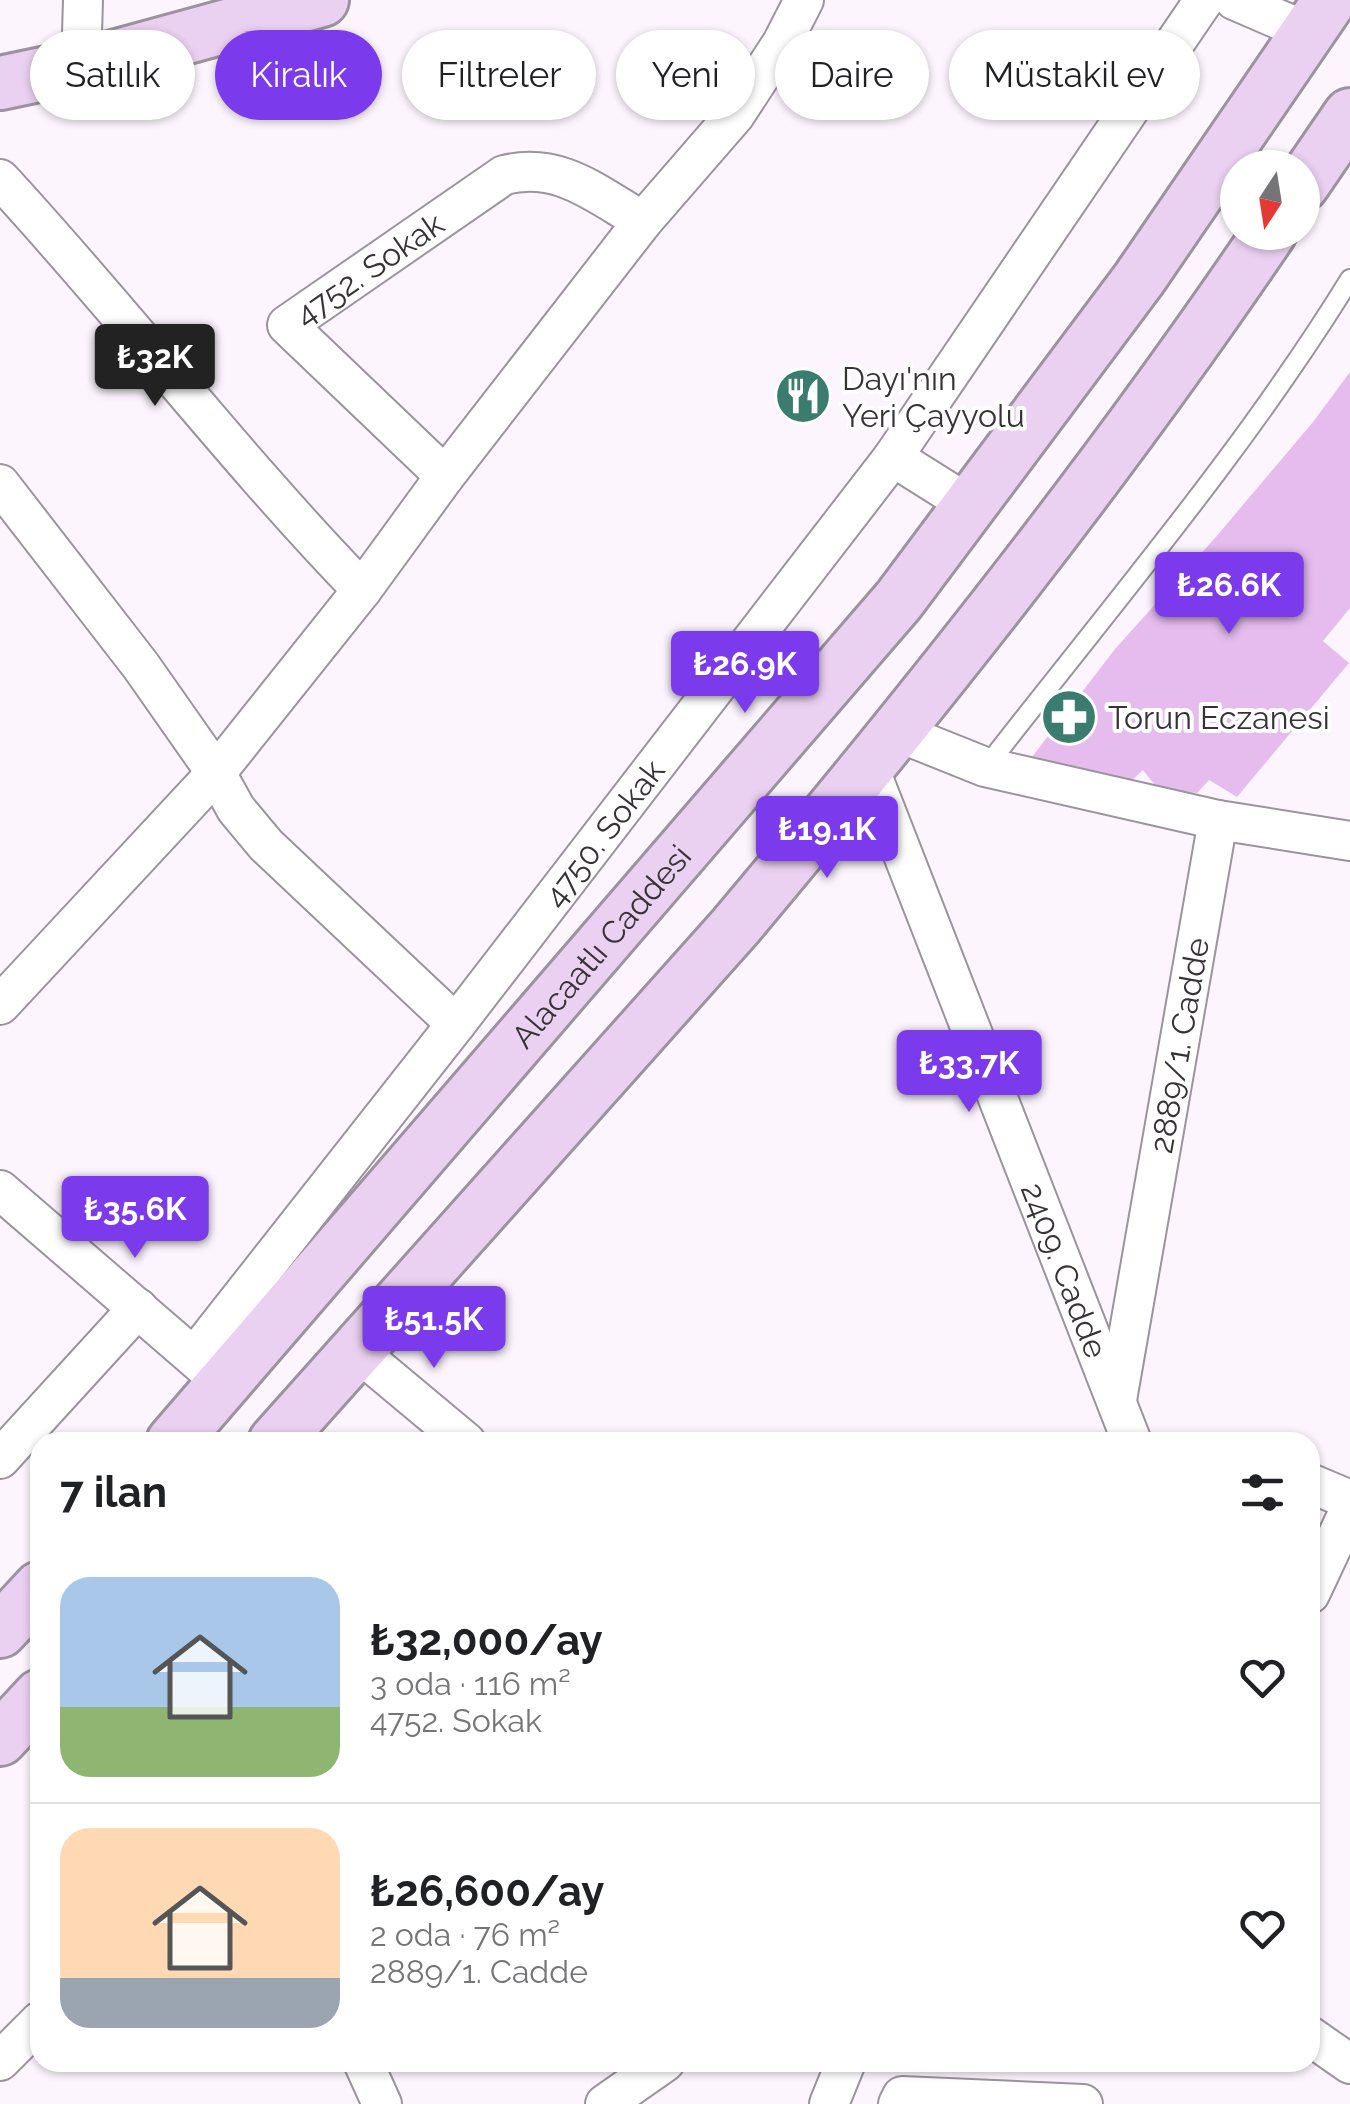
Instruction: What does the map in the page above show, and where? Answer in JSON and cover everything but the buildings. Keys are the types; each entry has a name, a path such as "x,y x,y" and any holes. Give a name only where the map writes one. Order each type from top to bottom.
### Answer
{"main road":[{"path":"195,35 322,0"},
{"name":"Alacaatlı Caddesi","path":"177,1432 210,1371 899,600 1139,280 1319,16"},
{"path":"0,83 30,77"},
{"path":"1320,159 1350,115"},
{"path":"285,1432 735,927 1074,507 1257,250"},
{"path":"0,1631 30,1599"},
{"path":"0,1739 30,1707"}],"street":[{"path":"82,30 83,0"},
{"path":"1,1001 216,772 362,590 445,476 643,222 734,115 782,43 804,0"},
{"name":"4750. Sokak","path":"210,1371 456,1024 893,457 1204,0"},
{"path":"1234,0 1319,16"},
{"name":"4752. Sokak","path":"445,476 288,324 504,176 524,170 545,170 568,178 643,222"},
{"path":"0,179 50,232 297,523 362,590"},
{"path":"893,457 971,506"},
{"path":"0,484 141,666 216,772 236,809 266,845 456,1024"},
{"path":"882,748 985,767 1218,820 1350,841"},
{"name":"2409. Cadde","path":"882,748 1128,1432"},
{"name":"2889/1. Cadde","path":"1117,1401 1218,820"},
{"path":"0,1190 210,1371"},
{"path":"0,1460 138,1308"},
{"path":"358,1351 454,1432"},
{"path":"1320,1487 1350,1500"},
{"path":"1320,1572 1350,1508"},
{"path":"0,2061 30,2031"},
{"path":"1320,2043 1350,2064"},
{"path":"368,2072 382,2104"},
{"path":"605,2104 651,2072"},
{"path":"829,2104 842,2072"},
{"path":"898,2104 902,2096 1083,2104"}],"lane":[{"path":"985,767 1208,482 1279,386 1350,279"}],"place":[{"name":"Dayı'nın Yeri Çayyolu","path":"803,396"},
{"name":"Torun Eczanesi","path":"1069,717"}]}
